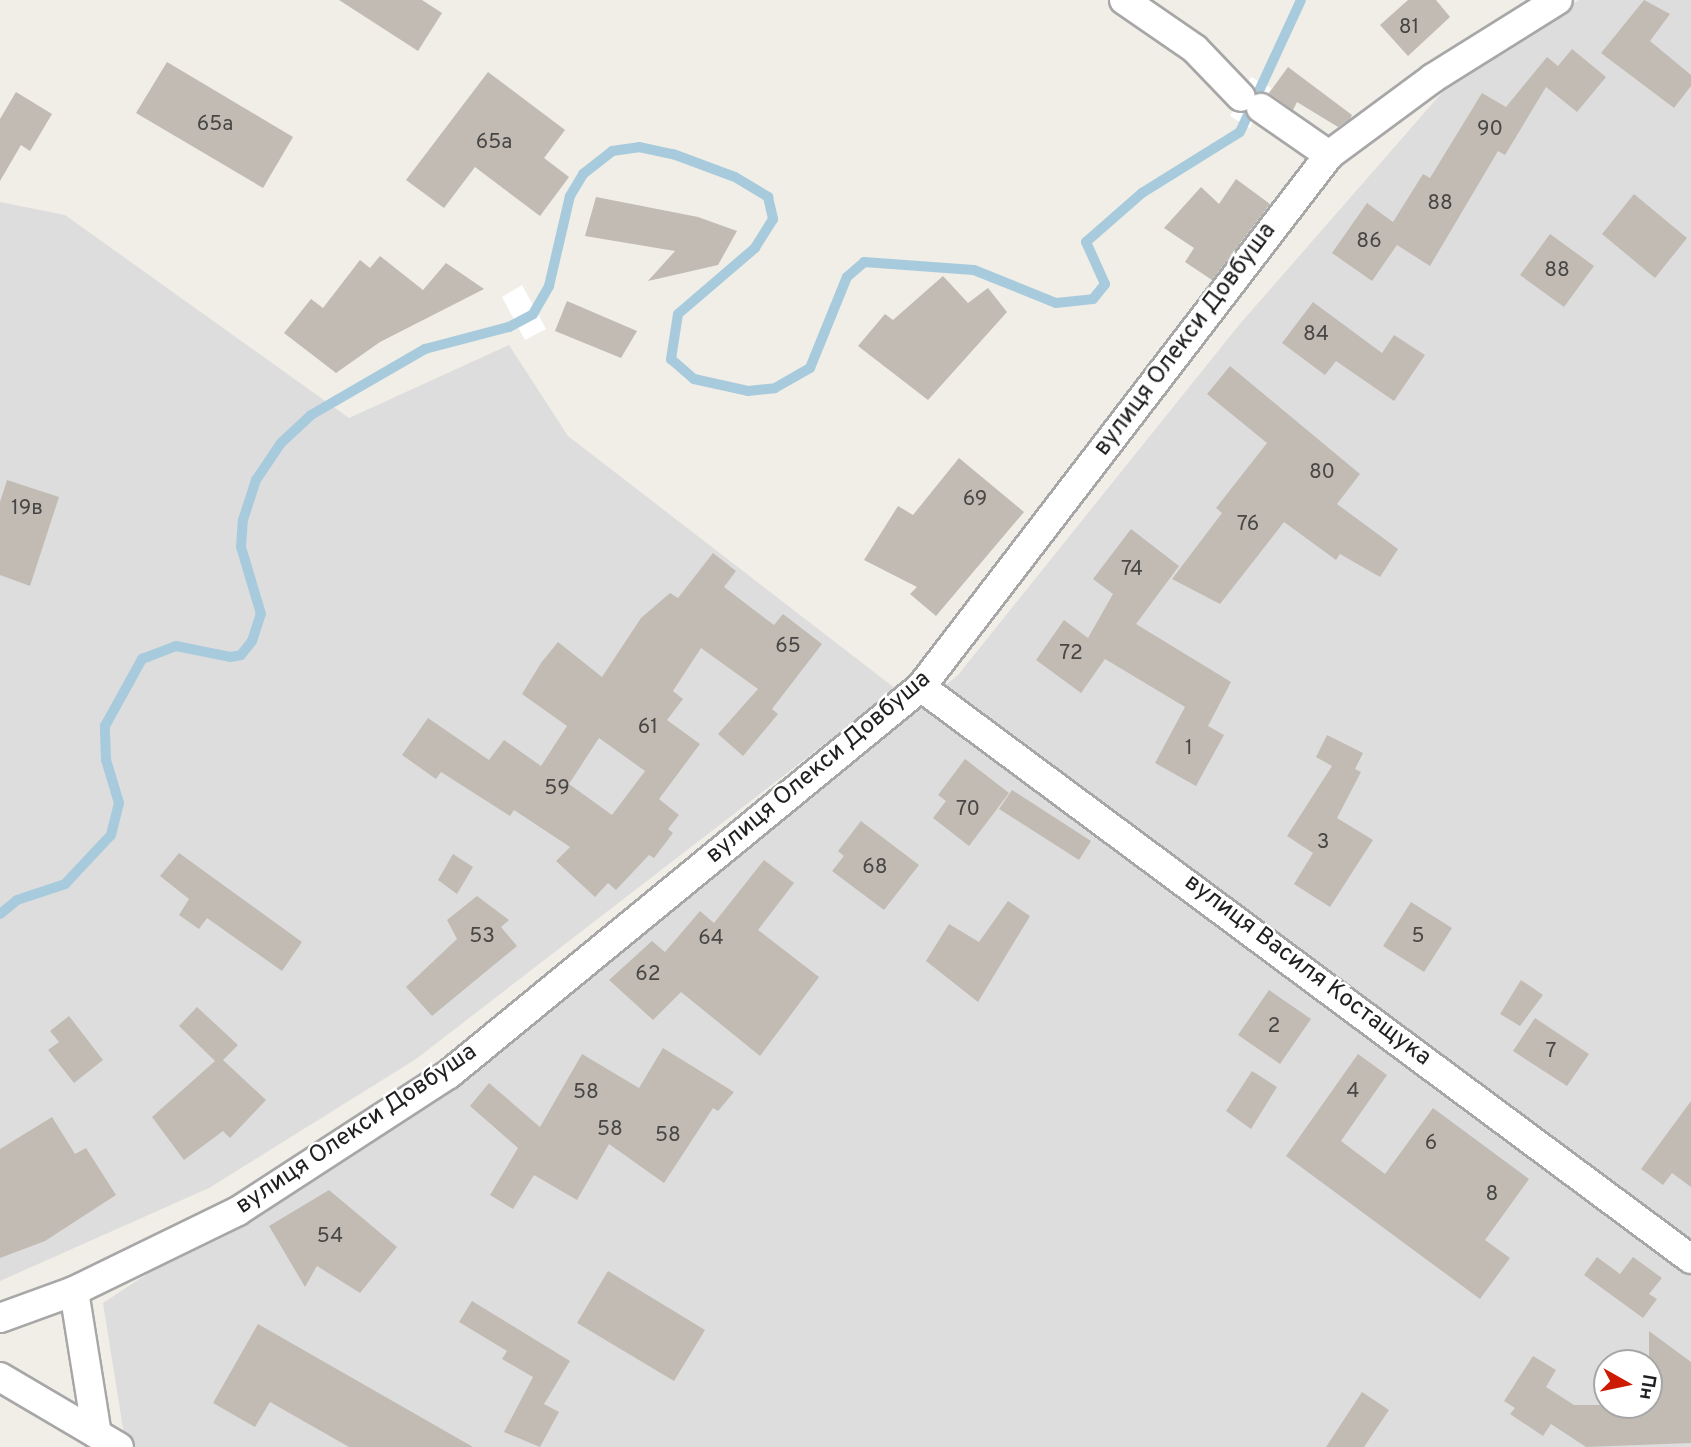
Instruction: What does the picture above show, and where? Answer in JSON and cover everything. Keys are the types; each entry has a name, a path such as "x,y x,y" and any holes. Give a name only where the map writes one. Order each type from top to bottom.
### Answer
{"street":[{"path":"1124,0 1195,49 1251,102 1329,155"},
{"name":"вулиця Олекси Довбуша","path":"0,1318 74,1291 238,1211 449,1074 921,687 1329,155 1433,78 1558,0"},
{"name":"вулиця Василя Костащука","path":"921,687 1691,1259"},
{"path":"74,1291 108,1441"},
{"path":"0,1377 108,1441"}],"shaded area":[{"path":"1579,0 1691,0 1691,1447 126,1447 103,1303 512,1034 958,675 1239,325 1446,88"},
{"path":"0,202 65,215 349,418 509,345 568,436 896,689 416,1059 209,1188 0,1281"}],"pier":[{"path":"1251,77 1271,88 1250,128 1230,116"},
{"path":"522,285 546,329 525,340 502,297"}],"building":[{"path":"339,0 422,0 442,13 418,51"},
{"path":"1408,0 1436,0 1450,17 1408,56 1380,25"},
{"path":"1644,0 1670,14 1650,41 1691,75 1691,86 1674,108 1601,53"},
{"path":"1572,49 1606,77 1577,112 1546,87 1505,155 1498,151 1430,266 1397,245 1372,281 1332,253 1367,203 1393,222 1423,174 1430,178 1482,93 1506,107 1547,57 1558,66"},
{"path":"167,62 293,137 263,188 136,113"},
{"path":"1288,67 1352,115 1350,119 1338,127 1297,102 1293,110 1269,93"},
{"path":"488,72 565,130 544,158 569,177 540,216 475,167 444,208 406,180"},
{"path":"16,92 52,114 30,151 21,145 0,181 0,119"},
{"path":"1236,179 1270,204 1212,280 1185,262 1194,248 1164,228 1201,187 1219,204"},
{"path":"1634,194 1687,238 1655,278 1602,234"},
{"path":"596,197 698,217 737,231 718,265 648,281 675,251 585,236"},
{"path":"1550,234 1594,266 1564,307 1520,275"},
{"path":"380,256 423,290 446,263 484,289 380,342 336,373 284,333 311,299 323,308 360,260 370,268"},
{"path":"943,276 968,303 988,288 1007,312 928,400 858,346 885,314 893,320"},
{"path":"567,301 637,331 621,358 555,331"},
{"path":"1313,302 1382,353 1394,335 1425,355 1394,401 1336,361 1325,375 1282,343"},
{"path":"1230,366 1360,474 1337,504 1398,549 1380,577 1340,554 1336,560 1284,522 1220,604 1172,579 1222,513 1216,508 1267,443 1207,394"},
{"path":"959,458 1024,512 936,616 910,594 917,587 864,560 898,506 913,515"},
{"path":"7,480 59,497 30,586 0,575 0,502"},
{"path":"1131,529 1179,566 1136,624 1231,682 1208,726 1224,735 1196,786 1155,763 1185,707 1105,659 1081,693 1036,660 1064,620 1088,638 1113,594 1093,579"},
{"path":"713,553 736,571 724,587 774,625 783,614 822,644 772,709 778,714 743,756 718,734 758,689 701,648 673,691 683,699 667,720 700,744 659,799 679,815 668,829 673,833 654,858 649,855 616,890 608,883 595,897 556,861 570,847 514,810 510,816 441,772 436,779 402,755 428,718 489,760 504,740 541,766 567,726 522,694 558,642 602,677 641,618 670,593 678,598","holes":["599,738 645,771 612,815 569,784"]},
{"path":"1327,735 1363,753 1355,769 1361,772 1337,818 1373,840 1330,907 1294,884 1313,853 1287,836 1332,766 1316,757"},
{"path":"965,759 1009,793 969,846 933,818 946,801 938,795"},
{"path":"1012,790 1091,841 1079,860 999,809"},
{"path":"861,821 919,865 884,910 832,871 844,856 838,851"},
{"path":"179,853 302,942 282,971 207,918 199,929 179,915 189,899 160,876"},
{"path":"453,854 473,867 457,894 438,880"},
{"path":"764,860 794,883 758,930 819,977 760,1056 681,992 653,1020 609,980 652,941 665,952 700,911 714,923"},
{"path":"477,896 509,920 501,927 517,946 432,1016 406,987 457,939 447,920"},
{"path":"1008,901 1030,916 978,1002 926,961 949,924 979,942"},
{"path":"1411,902 1452,928 1424,972 1383,946"},
{"path":"1521,980 1543,995 1520,1026 1500,1014"},
{"path":"1269,990 1311,1019 1280,1064 1238,1035"},
{"path":"197,1007 238,1045 223,1060 266,1100 230,1138 223,1131 184,1160 152,1117 215,1061 179,1026"},
{"path":"69,1016 103,1060 74,1083 48,1050 59,1042 50,1031"},
{"path":"1535,1018 1589,1054 1567,1086 1513,1051"},
{"path":"663,1048 734,1092 718,1111 713,1108 664,1183 609,1144 577,1200 534,1175 513,1209 490,1195 518,1148 470,1106 489,1083 540,1127 582,1054 639,1088"},
{"path":"1358,1054 1387,1075 1341,1141 1385,1174 1433,1108 1529,1179 1485,1240 1510,1258 1480,1299 1286,1156"},
{"path":"1252,1071 1277,1087 1251,1129 1226,1111"},
{"path":"1691,1101 1691,1187 1672,1173 1663,1185 1641,1169"},
{"path":"52,1117 75,1154 86,1148 116,1195 45,1241 0,1258 0,1149"},
{"path":"329,1190 397,1247 360,1293 317,1266 305,1287 269,1226"},
{"path":"1597,1257 1620,1274 1633,1257 1662,1278 1649,1294 1657,1299 1643,1318 1584,1275"},
{"path":"608,1271 705,1330 674,1381 577,1323"},
{"path":"472,1301 570,1361 544,1404 559,1412 540,1447 504,1432 533,1377 502,1359 507,1351 459,1322"},
{"path":"258,1324 473,1447 349,1447 270,1402 255,1427 213,1403"},
{"path":"1649,1331 1691,1362 1691,1443 1586,1447 1551,1424 1543,1436 1510,1414 1515,1408 1504,1401 1533,1356 1556,1370 1546,1387 1574,1405 1593,1405 1593,1419 1663,1419 1663,1349 1649,1349"},
{"path":"1362,1392 1389,1410 1364,1447 1326,1447"}],"waterway":[{"path":"0,914 17,900 65,884 111,835 119,803 106,760 105,726 142,659 176,646 230,657 241,655 252,641 261,614 241,547 243,520 256,480 281,443 311,415 425,349 509,327 533,314 549,286 570,196 583,174 612,151 639,147 673,154 735,177 768,197 773,219 755,248 678,314 671,359 694,379 748,391 775,388 810,368 847,277 864,262 974,270 1056,303 1093,299 1105,284 1086,242 1142,193 1240,132 1301,0"}]}
